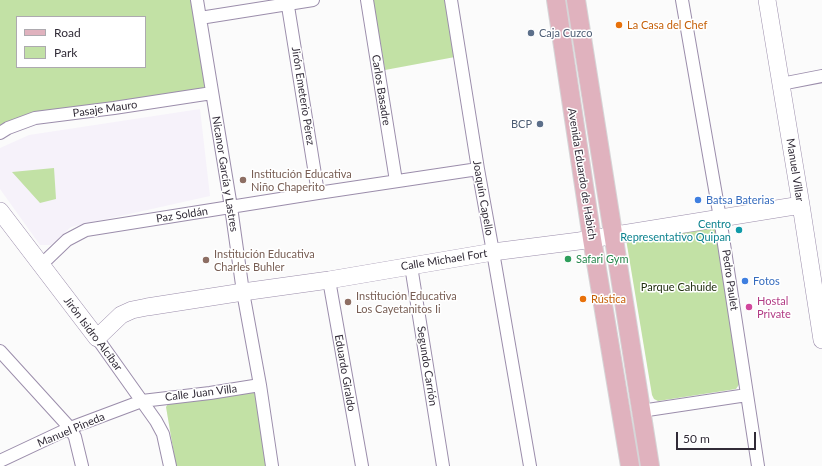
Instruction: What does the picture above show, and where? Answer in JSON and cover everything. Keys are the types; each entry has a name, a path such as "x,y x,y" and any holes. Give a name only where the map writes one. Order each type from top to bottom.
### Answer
{"main road":[{"name":"Avenida Eduardo de Habich","path":"556,0 592,239 630,466"},
{"name":"Avenida Eduardo de Habich","path":"576,0 650,466"}],"street":[{"name":"Nicanor García y Lastres","path":"197,0 242,292 260,385 272,466"},
{"path":"200,18 288,2 313,0"},
{"name":"Carlos Basadre","path":"367,0 396,180"},
{"name":"Joaquín Capello","path":"451,0 478,169 530,466"},
{"name":"Pedro Paulet","path":"682,0 720,218 758,466"},
{"name":"Manuel Villar","path":"767,0 822,340"},
{"name":"Jirón Emeterio Pérez","path":"288,2 318,193"},
{"path":"781,84 822,76"},
{"name":"Pasaje Mauro","path":"0,133 8,128 35,118 212,93"},
{"name":"Paz Soldán","path":"41,265 67,240 86,230 396,180 478,169"},
{"name":"Calle Michael Fort","path":"97,338 121,315 132,310 242,292 329,280 493,252 592,239 801,205"},
{"name":"Jirón Isidro Alcíbar","path":"0,211 97,338 156,421 163,434 170,466"},
{"name":"Segundo Carrión","path":"411,266 443,466"},
{"name":"Eduardo Giraldo","path":"329,280 362,466"},
{"path":"1,355 70,428 75,437 82,466"},
{"name":"Calle Juan Villa","path":"142,401 210,393 260,385"},
{"path":"641,411 747,395"},
{"name":"Manuel Pineda","path":"0,461 70,428 142,401"}],"shaded area":[{"path":"200,109 210,196 71,227 51,245 40,245 0,189 0,148 29,135"}],"green space":[{"path":"0,0 197,0 212,93 35,118 0,133"},
{"path":"373,0 445,0 455,57 385,70"},
{"path":"54,168 56,199 40,203 12,172"},
{"name":"Parque Cahuide","path":"715,227 740,383 736,389 658,401 654,399 652,395 626,239"},
{"path":"251,390 257,395 268,466 176,466 166,407 169,402"}],"place":[{"name":"La Casa del Chef","path":"619,25"},
{"name":"Caja Cuzco","path":"531,33"},
{"name":"BCP","path":"540,124"},
{"name":"Institución Educativa Niño Chaperito","path":"243,180"},
{"name":"Batsa Baterias","path":"698,200"},
{"name":"Centro Representativo Quipan","path":"739,230"},
{"name":"Safari Gym","path":"568,259"},
{"name":"Institución Educativa Charles Buhler","path":"206,260"},
{"name":"Fotos","path":"745,281"},
{"name":"Rústica","path":"583,299"},
{"name":"Institución Educativa Los Cayetanitos Ii","path":"348,302"},
{"name":"Hostal Private","path":"749,307"}]}
